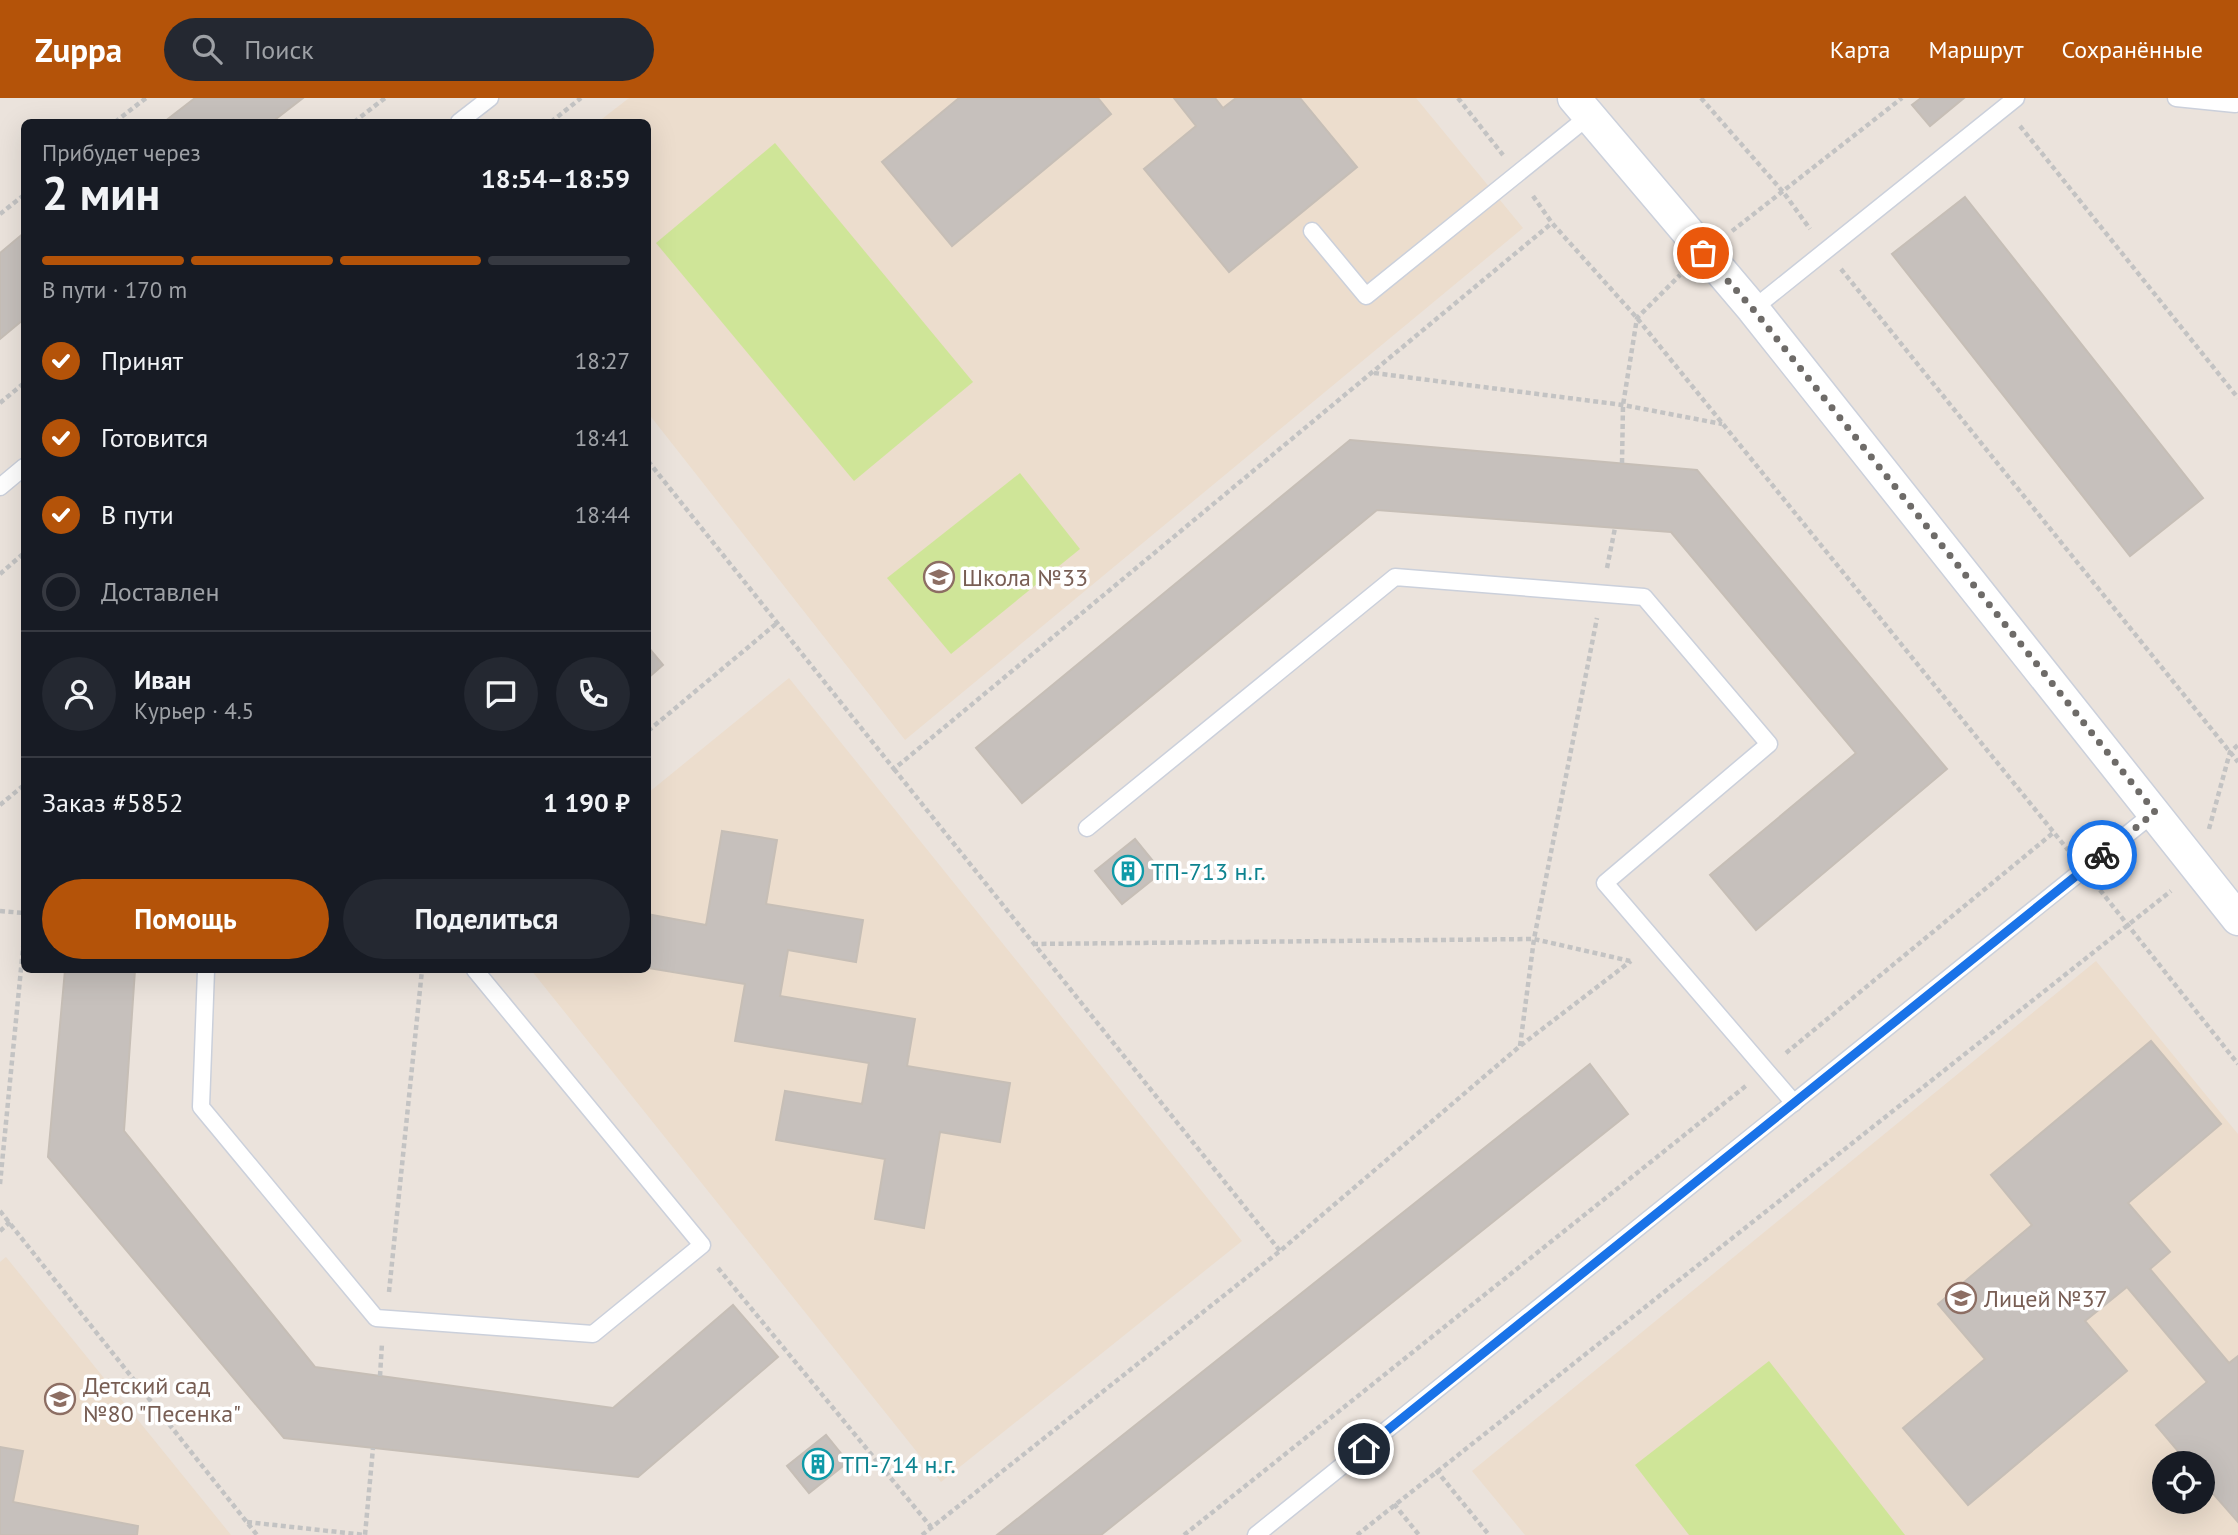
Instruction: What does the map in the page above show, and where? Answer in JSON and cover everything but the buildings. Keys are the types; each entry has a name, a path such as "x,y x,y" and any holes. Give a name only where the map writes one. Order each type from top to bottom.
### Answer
{"street":[{"path":"1582,107 1753,309 2238,919"}],"lane":[{"path":"463,119 490,98"},
{"path":"2176,98 2237,105"},
{"path":"1753,309 2011,103"},
{"path":"1312,231 1366,296 1518,175 1582,107"},
{"path":"0,487 21,470"},
{"path":"1087,828 1395,577 1644,597 1769,744 1605,884 1794,1103"},
{"path":"1256,1535 2155,812"},
{"path":"206,973 201,1107 376,1318 593,1334 702,1245 477,973"}],"path":[{"path":"119,119 146,98"},
{"path":"358,119 385,98"},
{"path":"555,119 581,98"},
{"path":"1458,98 1552,223 1637,318 1724,424 2238,1064"},
{"path":"1701,98 1784,193 1826,250 2238,762"},
{"path":"1622,463 1623,405 1637,318 1703,253 1784,193 1902,98"},
{"path":"2011,103 2238,398"},
{"path":"0,214 21,197"},
{"path":"894,769 1552,223"},
{"path":"1373,373 1623,405 1724,424"},
{"path":"0,403 21,386"},
{"path":"651,465 1280,1251"},
{"path":"1520,1046 1534,939 1615,528"},
{"path":"0,573 21,556"},
{"path":"651,728 777,623"},
{"path":"1357,1535 1436,1470 2129,927 2198,869 2230,752 2238,745"},
{"path":"0,804 21,787"},
{"path":"1184,1535 1766,1070 2053,833"},
{"path":"0,911 21,913"},
{"path":"922,1535 1280,1251 1520,1046 1631,961 1534,939 1033,944"},
{"path":"0,1184 21,969"},
{"path":"380,1376 422,973"},
{"path":"0,1211 257,1535"},
{"path":"0,1231 10,1222"},
{"path":"718,1268 931,1527"},
{"path":"246,1522 365,1535 373,1448"},
{"path":"1436,1470 1489,1535"},
{"path":"1394,1504 1419,1535"}],"shaded area":[{"name":"Школа №33","path":"629,98 1416,98 1523,228 905,740 651,417 651,119 602,119"},
{"path":"789,678 1242,1241 941,1482 533,973 651,973 651,791"},
{"name":"Лицей №37","path":"2096,961 2238,1134 2238,1535 1525,1535 1472,1471"},
{"name":"Детский сад №80 \"Песенка\"","path":"6,1257 231,1535 0,1535 0,1262"}],"green space":[{"path":"775,143 973,382 854,481 656,243"},
{"path":"1020,473 1080,549 951,654 887,578"},
{"path":"1769,1361 1905,1535 1689,1535 1635,1465"}],"way so far":[{"path":"1703,253 1753,309 2155,812 2102,855"}],"place":[{"name":"Школа №33","path":"939,577"},
{"name":"ТП-713 н.г.","path":"1128,871"},
{"name":"Лицей №37","path":"1961,1298"},
{"name":"Детский сад №80 \"Песенка\"","path":"60,1399"},
{"name":"ТП-714 н.г.","path":"818,1464"}],"route":[{"path":"1364,1449 2102,855"}]}
